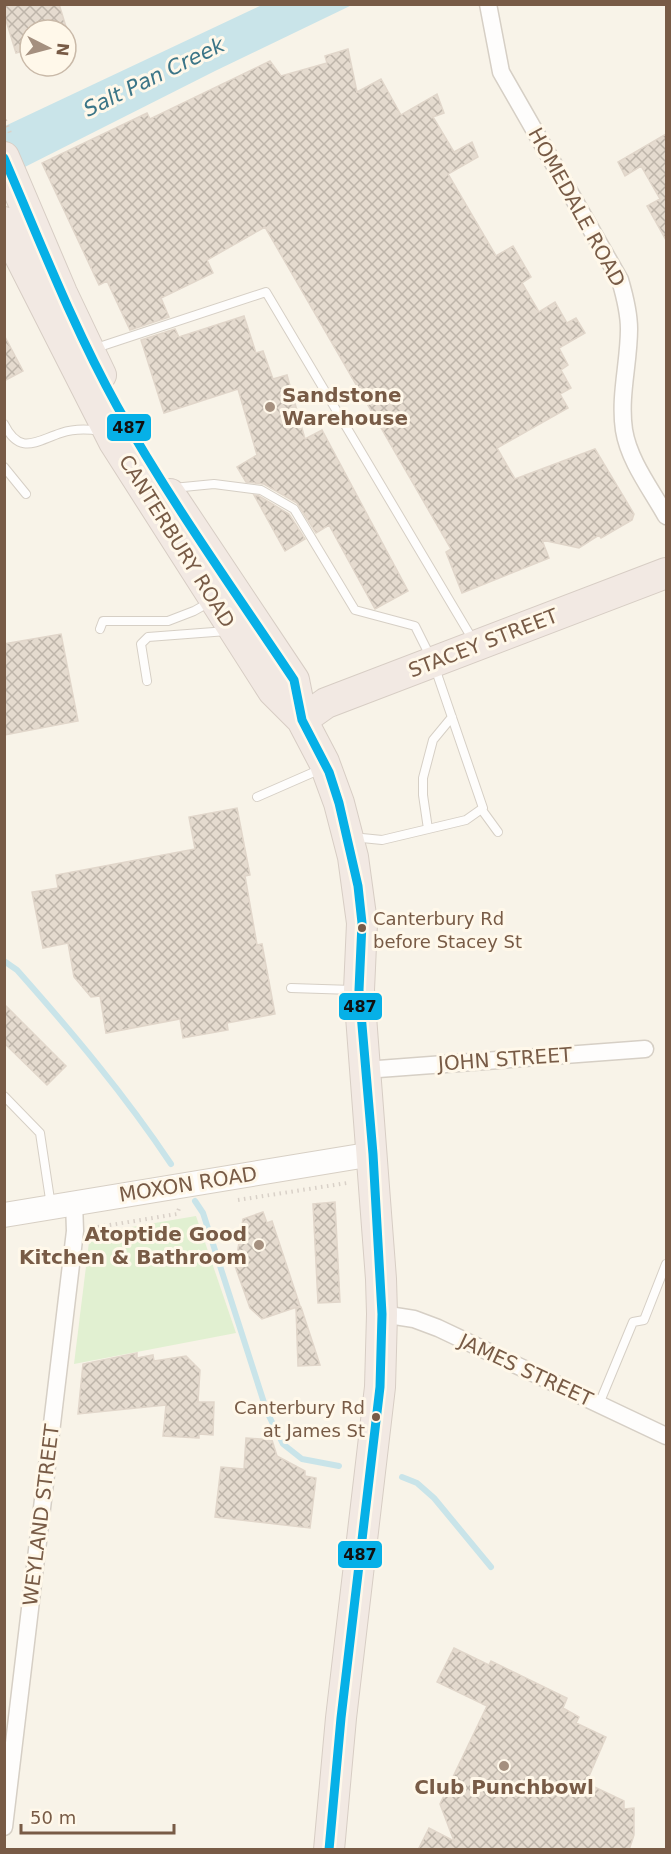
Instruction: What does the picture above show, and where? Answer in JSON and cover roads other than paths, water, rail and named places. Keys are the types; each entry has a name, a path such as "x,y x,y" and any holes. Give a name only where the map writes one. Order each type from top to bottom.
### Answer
{"highway":[{"name":"CANTERBURY ROAD","path":"9,168 22,256 90,351 121,414 166,488 294,680 302,720 327,767 348,837 358,886 362,923 359,990 373,1154 382,1314 380,1387 341,1718 329,1850"},
{"name":"CANTERBURY ROAD","path":"4,222 109,433 273,691 302,720"},
{"name":"STACEY STREET","path":"302,720 326,703 666,573"}],"main road":[{"name":"MOXON ROAD","path":"4,1215 373,1154"}],"street":[{"name":"HOMEDALE ROAD","path":"488,4 501,72 620,280 627,304 629,330 622,410 625,432 631,453 666,516"},
{"name":"JOHN STREET","path":"365,1070 645,1048"},
{"name":"WEYLAND STREET","path":"4,1827 75,1225 63,1205"},
{"name":"JAMES STREET","path":"382,1314 414,1319 438,1328 666,1436"}],"lane":[{"path":"90,351 266,292 476,645"},
{"path":"4,424 10,436 28,444 43,441 63,432 88,429 109,433"},
{"path":"4,467 26,494"},
{"path":"166,488 214,484 261,490 294,509 355,610 415,626 433,662 482,802 482,810 498,832"},
{"path":"100,629 103,621 168,621 194,611 213,599"},
{"path":"147,681 141,644 148,637 233,630"},
{"path":"428,829 423,778 433,740 452,717"},
{"path":"257,797 278,786 327,767"},
{"path":"348,837 382,840 466,820 482,810"},
{"path":"291,988 359,990"},
{"path":"4,1096 40,1133 63,1205"},
{"path":"599,1404 633,1322 644,1320 666,1264"}],"water":[{"name":"Salt Pan Creek","path":"262,5 352,5 5,177 5,126"}],"waterway":[{"path":"4,961 17,970 78,1040 117,1089 171,1164"},
{"path":"195,1201 203,1213 267,1412 283,1444 302,1459 339,1466"},
{"path":"402,1477 417,1483 434,1498 491,1567"}],"place":[{"name":"Sandstone Warehouse","path":"270,407"},
{"name":"Canterbury Rd before Stacey St","path":"362,928"},
{"name":"Atoptide Good Kitchen & Bathroom","path":"259,1245"},
{"name":"Canterbury Rd at James St","path":"376,1417"},
{"name":"Club Punchbowl","path":"504,1766"}]}
